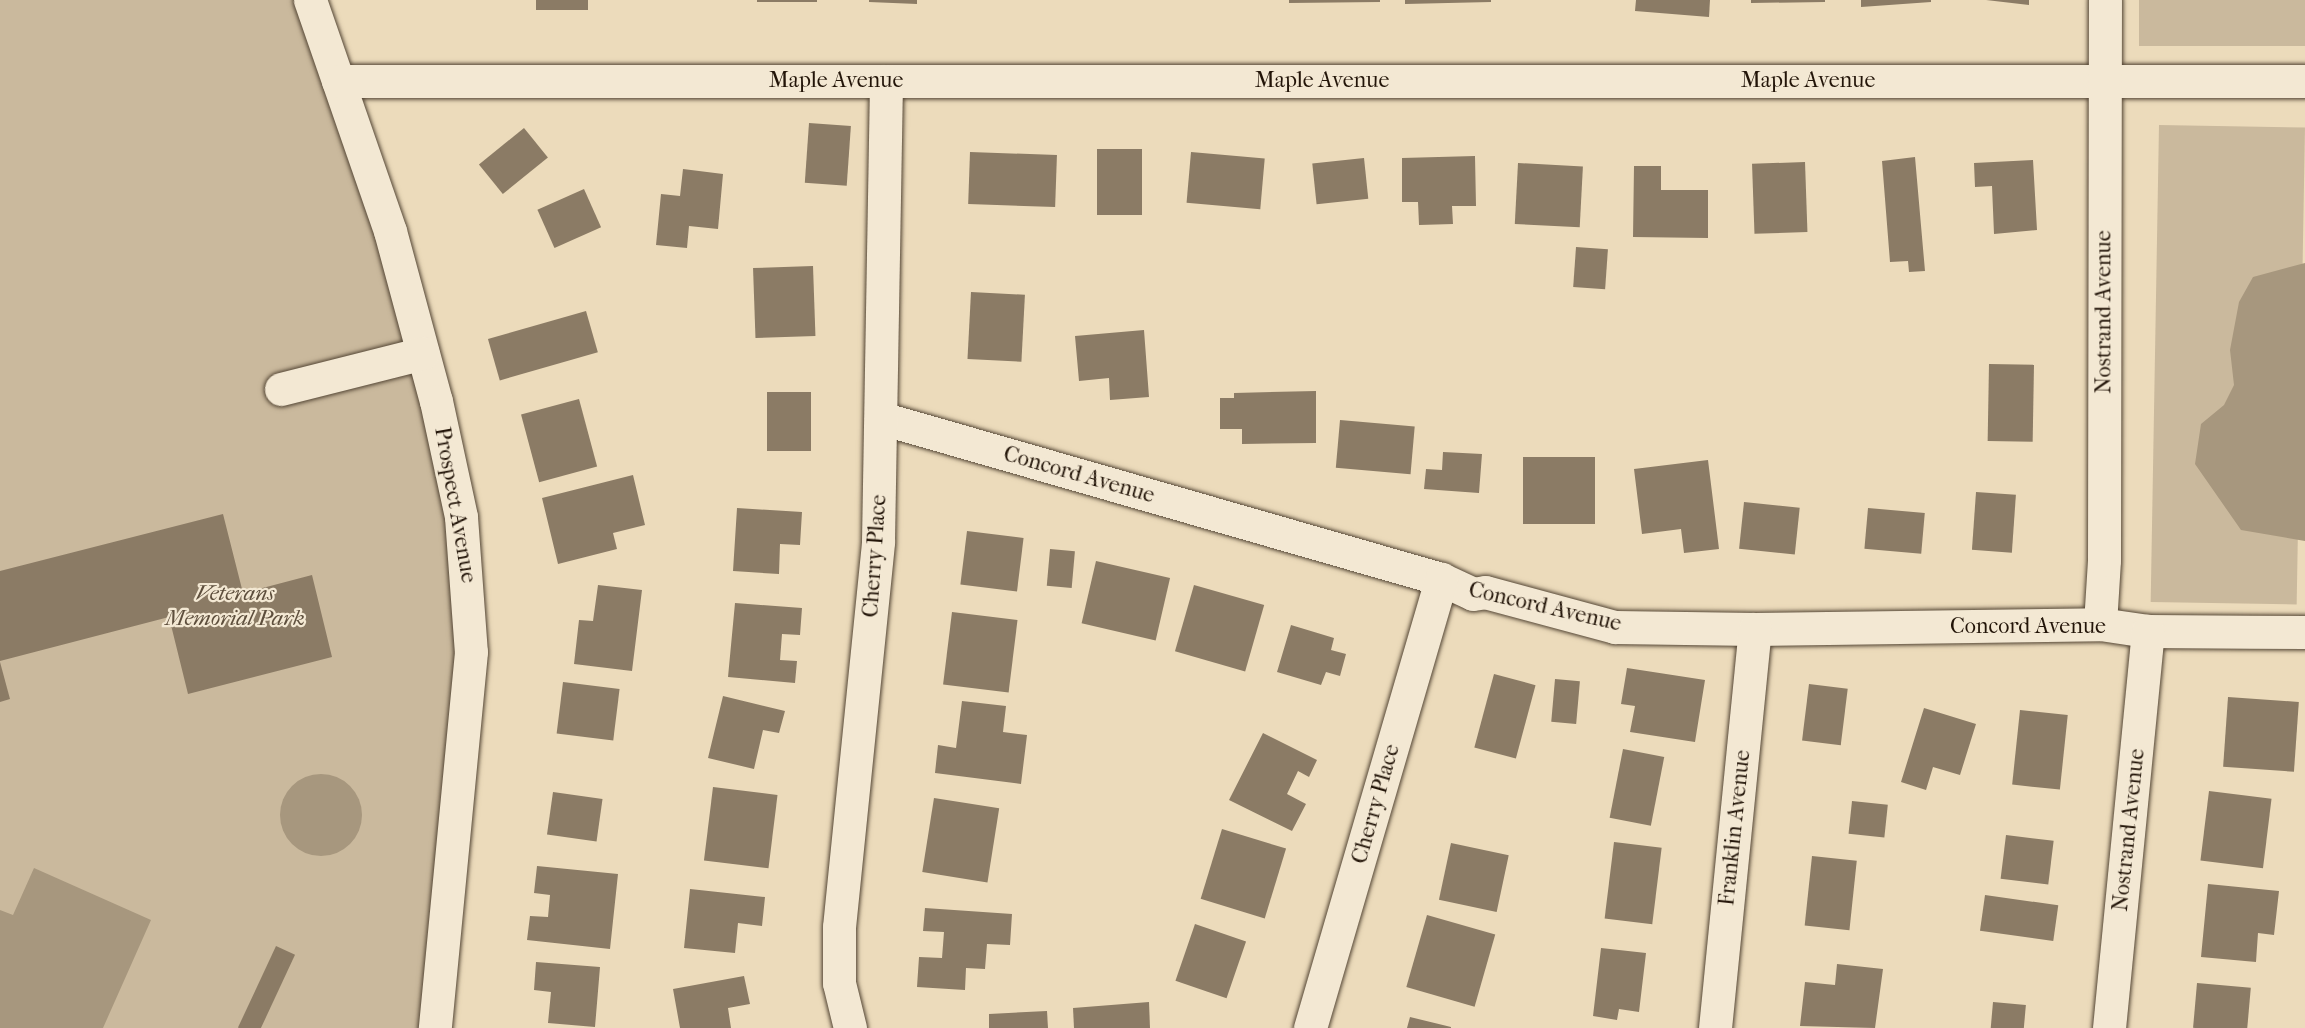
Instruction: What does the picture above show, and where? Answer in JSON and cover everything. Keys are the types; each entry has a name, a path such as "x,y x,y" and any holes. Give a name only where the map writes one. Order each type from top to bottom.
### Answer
{"street":[{"name":"Prospect Avenue","path":"310,0 390,231 423,353 461,517 471,652 435,1028"},
{"name":"Nostrand Avenue","path":"2100,624 2104,560 2105,0"},
{"name":"Maple Avenue","path":"338,81 2305,81"},
{"name":"Cherry Place","path":"850,1028 839,983 839,927 878,541 886,81"},
{"path":"281,389 423,353"},
{"name":"Concord Avenue","path":"881,418 1441,579 1473,594 1485,592 1615,627 1755,629 2100,624 2148,632 2305,632"},
{"name":"Cherry Place","path":"1310,1028 1441,579"},
{"name":"Franklin Avenue","path":"1715,1028 1755,629"},
{"name":"Nostrand Avenue","path":"2109,1028 2148,632"}],"green space":[{"name":"Veterans Memorial Park","path":"0,0 310,0 338,81 469,590 435,1028 0,1028"},
{"path":"2139,0 2305,0 2305,46 2139,46"},
{"path":"2159,125 2305,128 2297,604 2151,602"}],"shaded area":[{"path":"2305,263 2305,541 2241,530 2195,464 2201,424 2224,405 2234,385 2230,350 2239,302 2253,277"},
{"path":"321,774 337,777 350,786 359,799 362,815 359,831 350,844 337,853 321,856 305,853 292,844 283,831 280,815 283,799 292,786 305,777"},
{"path":"34,868 151,920 103,1028 0,1028 0,910 13,915"}],"building":[{"path":"536,0 588,0 588,10 536,10"},
{"path":"757,0 817,0 817,2 757,2"},
{"path":"869,0 917,0 917,4 869,2"},
{"path":"1289,0 1380,0 1380,2 1289,3"},
{"path":"1405,0 1491,0 1491,2 1405,4"},
{"path":"1636,0 1710,0 1709,17 1635,11"},
{"path":"1751,0 1825,0 1825,2 1751,3"},
{"path":"1861,0 1931,0 1931,2 1861,7"},
{"path":"1986,0 2029,0 2029,5"},
{"path":"809,123 851,126 847,186 805,183"},
{"path":"524,128 548,158 503,194 479,165"},
{"path":"1097,149 1142,149 1142,215 1097,215"},
{"path":"970,152 1057,155 1055,207 968,204"},
{"path":"1191,152 1265,158 1260,209 1187,203"},
{"path":"1475,156 1476,206 1452,206 1453,224 1419,225 1418,202 1402,202 1402,158"},
{"path":"1915,157 1925,271 1909,272 1908,261 1890,262 1882,161"},
{"path":"1364,158 1368,199 1317,204 1312,163"},
{"path":"2033,160 2037,230 1994,234 1992,186 1975,187 1974,163"},
{"path":"1805,162 1807,232 1754,234 1752,164"},
{"path":"1518,163 1583,166 1580,227 1515,224"},
{"path":"1634,166 1661,166 1661,190 1708,190 1708,238 1633,237"},
{"path":"683,169 723,174 718,229 689,226 687,248 656,245 661,194 680,196"},
{"path":"584,189 601,227 554,248 537,210"},
{"path":"1576,247 1608,249 1605,289 1573,287"},
{"path":"813,266 815,336 755,338 753,268"},
{"path":"971,292 1025,295 1021,362 967,359"},
{"path":"586,311 598,352 500,380 488,339"},
{"path":"1144,330 1149,397 1110,400 1109,378 1079,381 1075,336"},
{"path":"1989,364 2034,365 2033,442 1988,441"},
{"path":"1316,391 1316,443 1242,444 1242,429 1220,429 1220,398 1234,398 1234,393"},
{"path":"767,392 811,392 811,451 767,451"},
{"path":"579,399 597,467 539,482 521,415"},
{"path":"1340,420 1415,427 1411,474 1336,468"},
{"path":"1443,452 1482,454 1479,493 1424,489 1426,469 1442,470"},
{"path":"1523,457 1595,457 1595,524 1523,524"},
{"path":"1708,460 1719,549 1684,553 1681,529 1642,534 1634,469"},
{"path":"633,475 645,525 613,533 617,549 558,564 542,498"},
{"path":"1976,492 2016,495 2012,553 1972,550"},
{"path":"1744,502 1800,508 1795,555 1739,549"},
{"path":"737,508 802,512 800,545 780,544 779,574 733,571"},
{"path":"1868,508 1925,513 1921,554 1864,549"},
{"path":"223,514 243,593 312,575 332,657 188,694 169,617 0,661 0,571"},
{"path":"967,531 1024,538 1017,592 960,585"},
{"path":"1050,549 1075,551 1072,588 1047,586"},
{"path":"1096,561 1170,578 1156,640 1082,623"},
{"path":"598,585 642,590 632,671 574,664 579,620 593,621"},
{"path":"1194,585 1264,605 1245,671 1175,651"},
{"path":"735,603 802,608 800,635 782,634 780,660 797,661 795,683 728,677"},
{"path":"952,612 1018,620 1009,692 943,684"},
{"path":"1291,625 1334,638 1331,650 1346,654 1340,676 1326,672 1321,685 1277,672"},
{"path":"0,662 10,699 0,702"},
{"path":"1627,668 1705,680 1695,742 1630,732 1635,706 1621,704"},
{"path":"1494,674 1536,685 1516,759 1474,747"},
{"path":"1555,679 1580,681 1576,724 1551,722"},
{"path":"563,682 620,689 613,741 557,734"},
{"path":"1809,684 1848,689 1841,745 1802,741"},
{"path":"723,696 785,711 779,733 763,730 754,769 708,758"},
{"path":"2228,697 2299,702 2294,772 2223,767"},
{"path":"962,701 1006,706 1003,732 1027,735 1021,784 935,773 938,745 956,748"},
{"path":"1924,708 1976,724 1960,775 1933,767 1926,790 1901,782"},
{"path":"2020,710 2068,715 2060,790 2012,785"},
{"path":"1263,733 1317,760 1309,777 1298,771 1287,794 1306,804 1292,831 1229,800"},
{"path":"1623,749 1664,757 1651,826 1610,818"},
{"path":"713,787 778,795 768,868 704,860"},
{"path":"2209,791 2272,799 2263,868 2200,860"},
{"path":"553,792 603,799 597,842 547,835"},
{"path":"934,798 999,808 987,882 922,872"},
{"path":"1852,801 1888,805 1884,838 1849,834"},
{"path":"1222,829 1286,849 1265,918 1201,899"},
{"path":"2006,835 2054,841 2048,885 2001,879"},
{"path":"1614,842 1662,848 1652,924 1605,918"},
{"path":"1451,843 1509,855 1497,912 1439,900"},
{"path":"1812,856 1857,861 1849,930 1805,926"},
{"path":"537,866 618,874 610,949 527,940 530,916 548,917 550,895 534,893"},
{"path":"2208,884 2279,891 2274,935 2258,933 2256,962 2201,957"},
{"path":"690,889 765,897 762,926 738,923 735,953 684,948"},
{"path":"1985,895 2058,905 2053,941 1980,931"},
{"path":"925,908 1012,914 1010,945 987,944 985,969 966,968 965,990 917,987 919,957 942,958 944,932 923,931"},
{"path":"1427,915 1495,935 1475,1007 1406,987"},
{"path":"1195,924 1246,942 1227,998 1175,981"},
{"path":"276,946 295,955 261,1028 238,1028"},
{"path":"1601,948 1646,953 1639,1012 1619,1009 1617,1020 1593,1016"},
{"path":"536,962 600,967 595,1027 548,1023 551,992 534,990"},
{"path":"1837,964 1883,969 1875,1028 1800,1026 1805,982 1835,985"},
{"path":"744,976 750,1004 728,1008 731,1028 680,1028 673,989"},
{"path":"2197,983 2251,988 2247,1028 2193,1028"},
{"path":"1149,1002 1150,1028 1074,1028 1073,1008"},
{"path":"1993,1002 2026,1005 2024,1028 1991,1028"},
{"path":"1047,1011 1048,1028 989,1028 989,1014"},
{"path":"1410,1017 1451,1027 1451,1028 1407,1028"}]}
